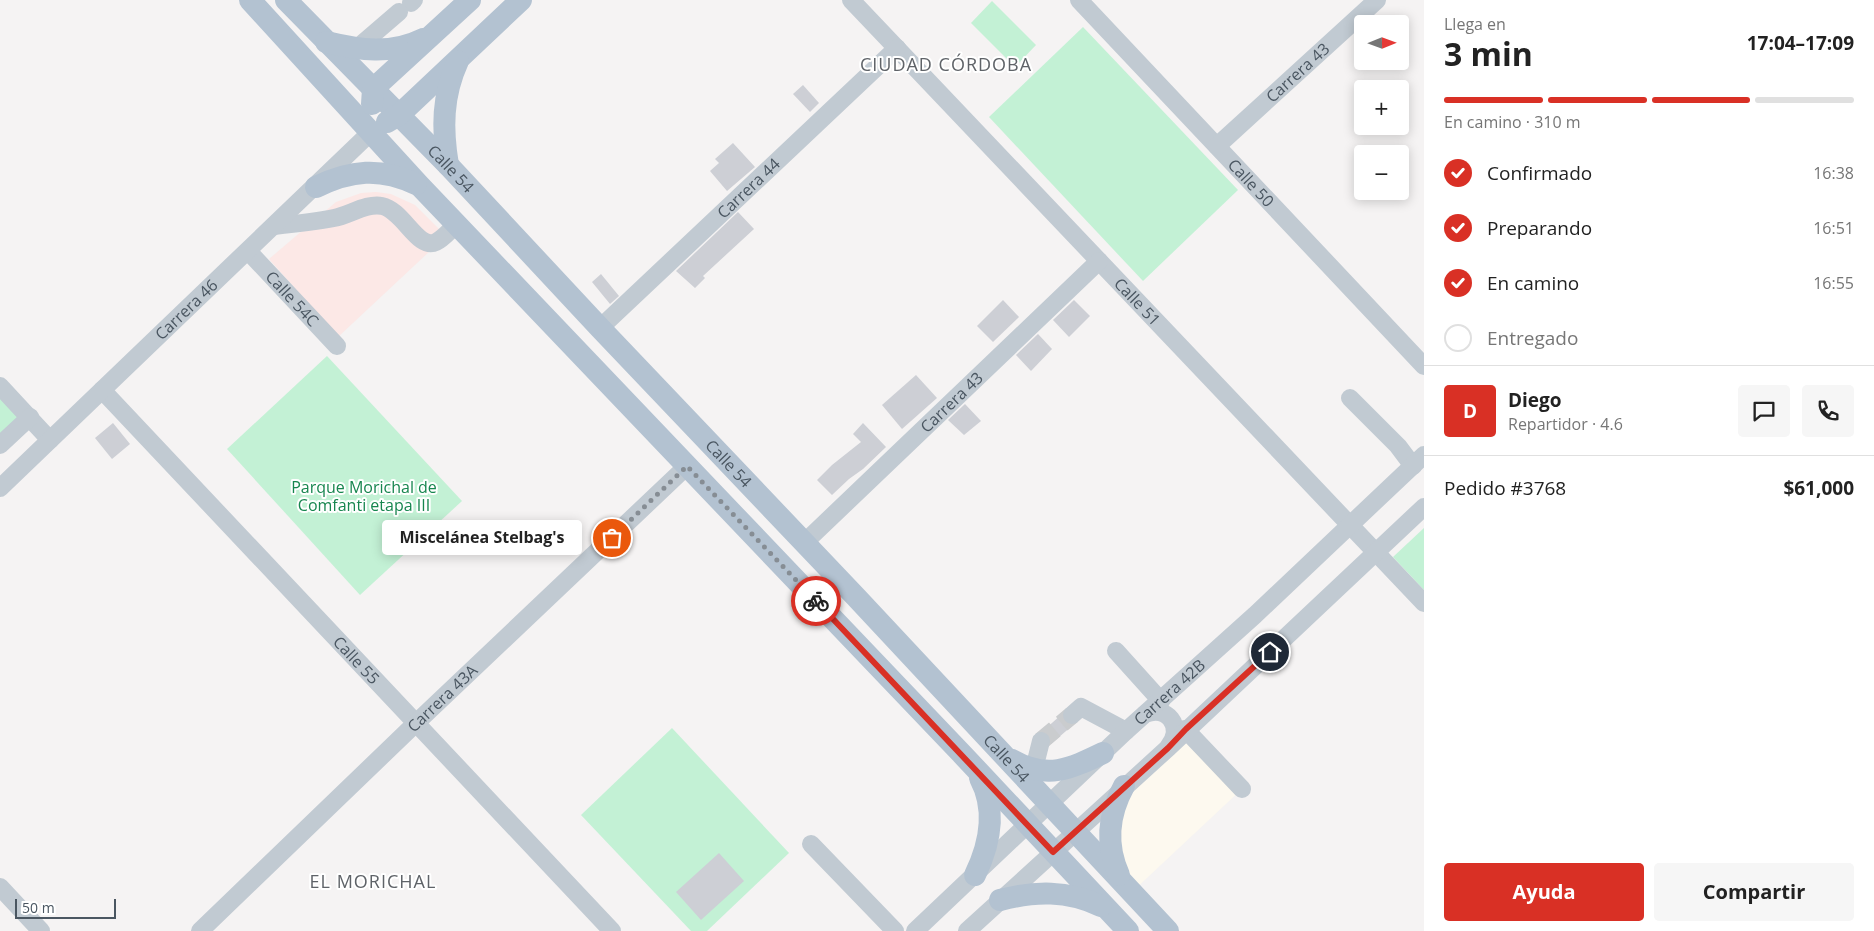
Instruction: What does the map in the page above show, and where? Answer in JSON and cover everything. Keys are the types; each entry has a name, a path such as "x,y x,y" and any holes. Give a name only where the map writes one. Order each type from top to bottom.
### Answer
{"main road":[{"name":"Calle 54","path":"250,0 456,225 962,753 1128,931"},
{"name":"Calle 54","path":"286,0 448,165 1168,931"},
{"path":"371,132 373,89 470,0"},
{"name":"Carrera 46","path":"371,132 399,115 521,0"},
{"path":"326,42 356,49 383,50 402,47 421,40 437,30"},
{"path":"448,165 444,115 448,86 460,57"},
{"path":"316,187 334,178 354,173 374,172 390,174 419,185"},
{"path":"1001,752 1016,762 1034,769 1065,770 1103,754"},
{"path":"962,753 974,768 983,784 990,811 989,839 975,875"},
{"path":"1124,786 1116,800 1111,816 1109,832 1110,849 1114,865 1131,893"},
{"path":"1000,900 1035,893 1054,893 1090,900 1107,908"}],"street":[{"name":"Calle 51","path":"851,0 1424,603"},
{"name":"Calle 50","path":"1079,0 1424,366"},
{"name":"Carrera 43","path":"1217,146 1377,0"},
{"path":"356,49 408,5"},
{"name":"Carrera 44","path":"600,328 897,48"},
{"name":"Carrera 46","path":"0,488 316,187 371,132"},
{"path":"274,226 335,218 366,207 383,206 400,216 421,241 430,244 437,242 456,225"},
{"name":"Calle 54C","path":"248,250 338,346"},
{"name":"Carrera 43","path":"804,543 1099,261"},
{"path":"0,386 50,440"},
{"name":"Calle 55","path":"102,390 612,931"},
{"path":"1350,398 1398,446 1419,461"},
{"path":"0,445 30,418"},
{"name":"Carrera 42B","path":"915,931 1126,731 1161,701 1419,461"},
{"name":"Carrera 43A","path":"200,931 687,466"},
{"path":"967,931 1124,786 1168,748 1424,507"},
{"path":"1116,651 1161,701"},
{"path":"1072,715 1081,707 1126,731"},
{"path":"1145,714 1156,711 1172,720 1174,737 1168,748"},
{"path":"1186,729 1242,789"},
{"path":"1034,769 1041,742"},
{"path":"811,844 895,931"},
{"path":"0,887 41,931"}],"shaded area":[{"path":"361,193 391,194 415,205 446,236 338,337 269,259 336,202"},
{"path":"1185,729 1242,789 1131,893 1111,816"}],"green space":[{"path":"992,1 1036,45 1015,67 971,23"},
{"path":"1083,27 1238,190 1143,281 989,117"},
{"name":"Parque Morichal de Comfanti etapa III","path":"327,356 462,501 360,595 227,449"},
{"path":"0,386 30,417 0,445"},
{"path":"1424,528 1424,590 1393,557"},
{"path":"672,728 789,853 707,931 691,931 581,815"}],"building":[{"path":"803,85 819,103 810,112 793,94"},
{"path":"733,143 755,167 727,191 710,171 719,163 715,159"},
{"path":"738,212 754,229 703,276 705,278 695,288 676,271"},
{"path":"601,274 619,296 610,304 592,282"},
{"path":"1003,300 1019,317 993,342 977,326"},
{"path":"1074,300 1090,316 1069,337 1053,320"},
{"path":"1038,334 1052,349 1031,371 1016,355"},
{"path":"916,375 937,398 902,429 882,405"},
{"path":"965,404 981,421 964,435 948,420"},
{"path":"113,423 130,444 112,459 95,438"},
{"path":"863,423 886,447 832,495 817,480 832,465 861,442 853,434"},
{"path":"1062,714 1064,722 1073,725 1051,744 1049,734 1043,731"},
{"path":"719,853 744,881 701,920 676,892"}],"tunnel":[{"path":"1041,741 1072,715"}],"way so far":[{"path":"612,538 687,466 816,601"}],"place":[{"name":"Miscelánea Stelbag's","path":"612,538"}],"district":[{"name":"CIUDAD CÓRDOBA","path":"946,64"},
{"name":"EL MORICHAL","path":"373,881"}],"route":[{"path":"816,601 962,753 1053,852 1270,652"}]}
